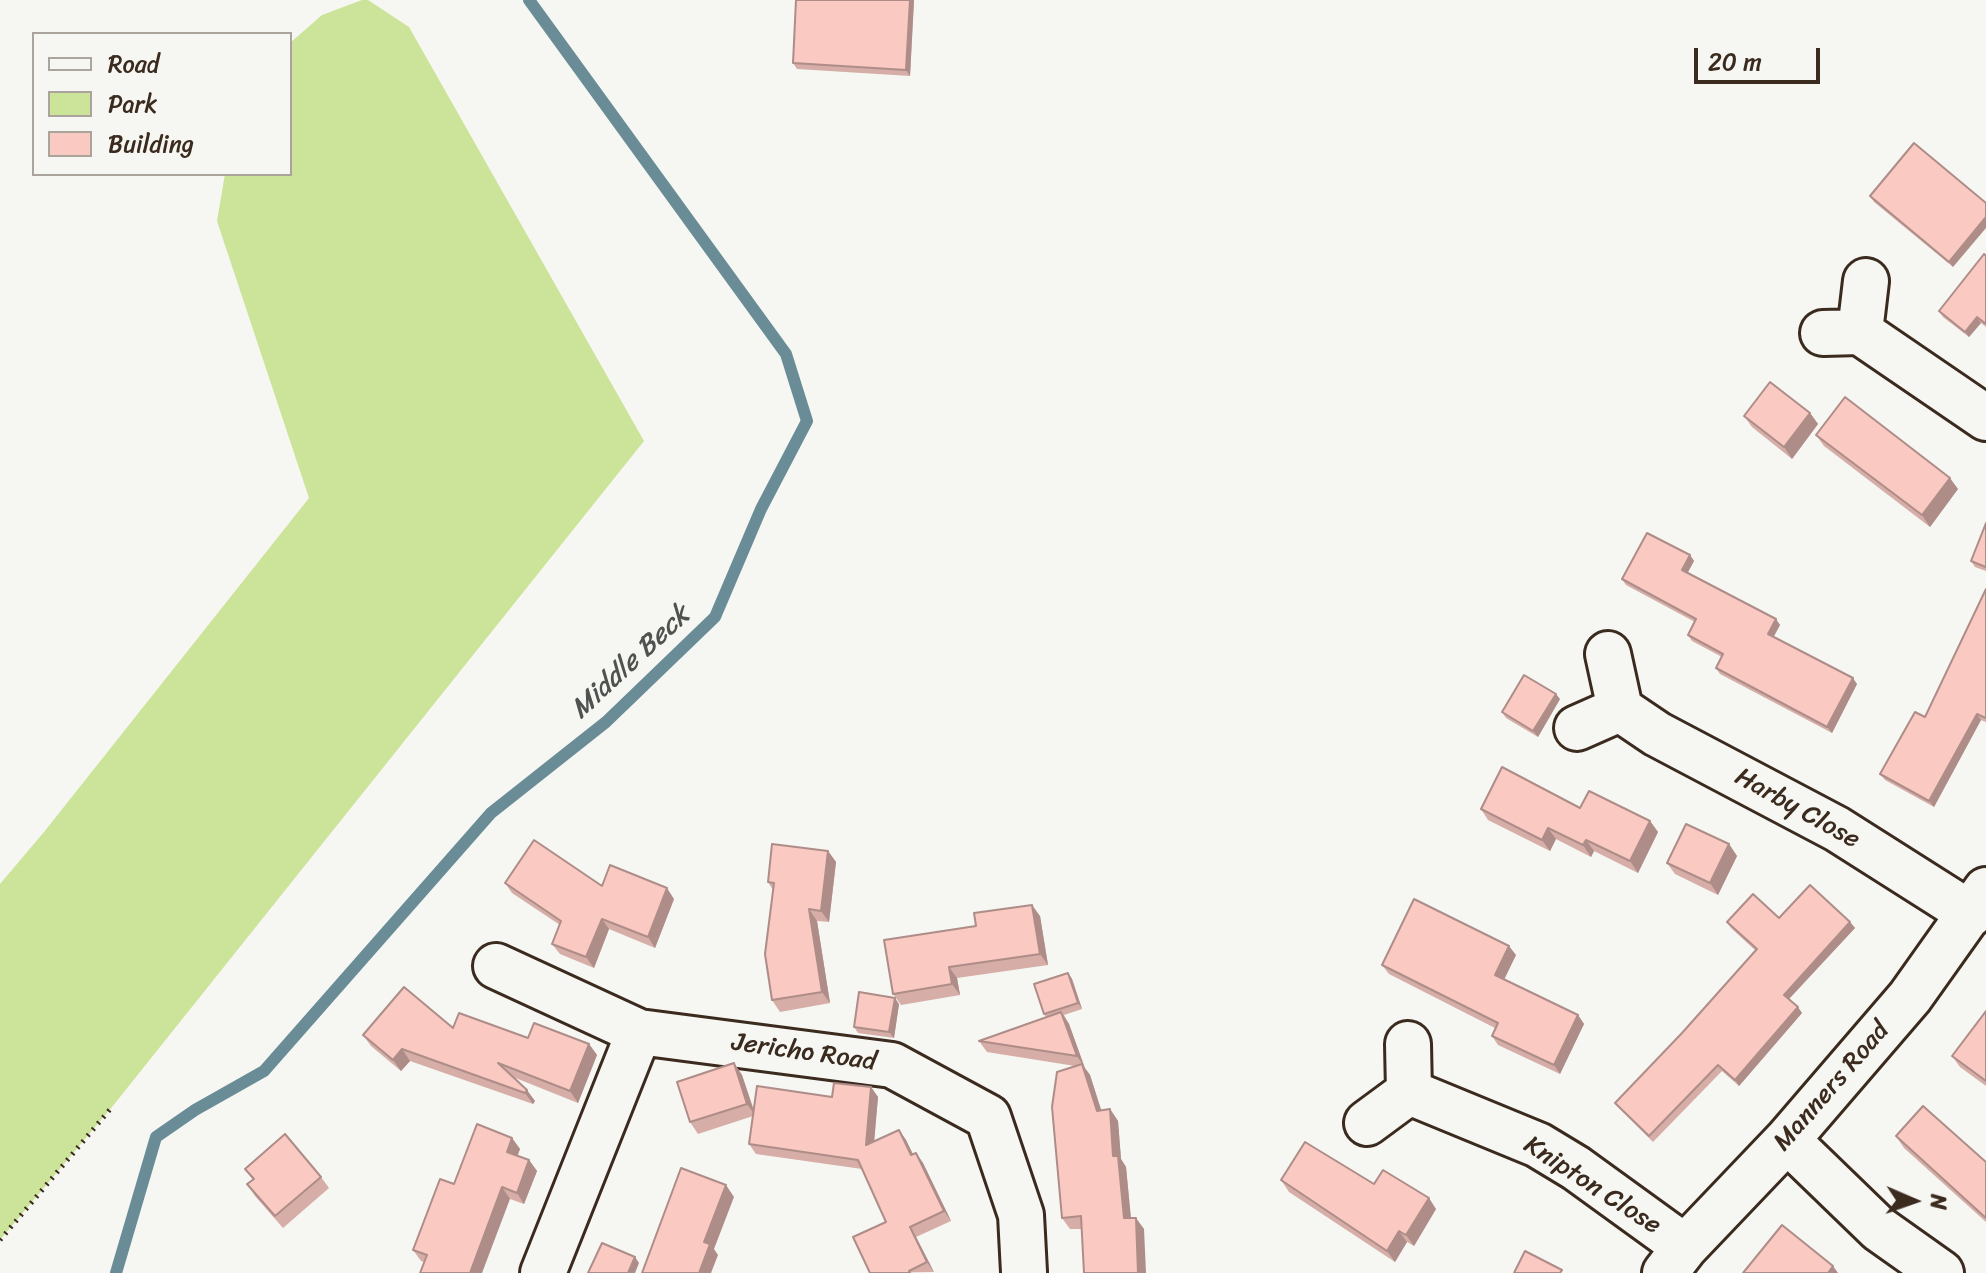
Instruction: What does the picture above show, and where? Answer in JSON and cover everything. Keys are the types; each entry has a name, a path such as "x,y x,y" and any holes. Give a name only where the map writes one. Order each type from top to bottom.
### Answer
{"street":[{"path":"1866,281 1842,333 1986,418"},
{"path":"1577,728 1620,709 1608,654"},
{"name":"Harby Close","path":"1620,709 1657,734 1979,902"},
{"name":"Manners Road","path":"1675,1260 1787,1140 1910,997 1979,902"},
{"name":"Jericho Road","path":"496,966 639,1032 892,1065 988,1117 1021,1215 1024,1272"},
{"path":"543,1273 639,1032"},
{"path":"1367,1123 1409,1092 1408,1044"},
{"name":"Knipton Close","path":"1409,1092 1538,1145 1576,1168 1675,1260"},
{"path":"1787,1140 1879,1229 1941,1273"}],"path":[{"path":"0,1240 112,1107"}],"green space":[{"path":"368,0 409,27 644,441 112,1107 0,1240 0,884 309,498 217,221 225,176 292,176 292,41 322,15"}],"building":[{"path":"796,0 910,0 906,70 793,63"},
{"path":"1914,143 1986,203 1986,217 1949,262 1870,196"},
{"path":"1984,254 1986,324 1977,317 1965,332 1939,311"},
{"path":"1770,382 1810,413 1784,447 1744,416"},
{"path":"1845,397 1950,478 1922,515 1816,435"},
{"path":"1986,523 1986,567 1971,561"},
{"path":"1647,533 1690,555 1682,570 1776,619 1768,634 1853,678 1827,727 1716,668 1723,654 1688,635 1696,619 1622,579"},
{"path":"1986,589 1986,718 1977,714 1929,801 1880,774 1915,712 1925,717"},
{"path":"1524,675 1556,694 1533,731 1502,712"},
{"path":"1502,767 1580,808 1589,791 1650,821 1630,861 1586,840 1583,845 1548,828 1542,840 1481,809"},
{"path":"1686,824 1729,844 1710,883 1667,863"},
{"path":"534,840 602,886 610,865 667,888 648,937 602,919 586,957 552,944 561,921 505,883"},
{"path":"772,844 828,851 821,911 809,909 822,992 772,1000 765,954 774,883 768,882"},
{"path":"1810,885 1850,922 1784,995 1798,1007 1735,1080 1718,1065 1649,1136 1615,1103 1757,949 1727,922 1753,894 1779,918"},
{"path":"1414,899 1509,946 1495,975 1578,1015 1554,1065 1492,1036 1498,1023 1382,965"},
{"path":"1032,905 1040,954 949,967 952,984 893,994 884,940 976,926 974,913"},
{"path":"1068,973 1078,1003 1044,1014 1034,984"},
{"path":"404,987 453,1028 459,1013 528,1038 534,1023 589,1044 570,1091 498,1063 527,1090 525,1093 402,1049 393,1060 363,1035"},
{"path":"859,992 895,998 889,1032 854,1027"},
{"path":"1986,1011 1986,1081 1952,1056"},
{"path":"1061,1012 1077,1056 979,1041"},
{"path":"734,1063 747,1104 690,1122 677,1082"},
{"path":"1082,1064 1097,1111 1110,1109 1113,1156 1118,1156 1124,1218 1136,1218 1138,1273 1084,1273 1081,1216 1062,1218 1052,1107 1057,1072"},
{"path":"834,1083 871,1087 866,1145 899,1130 911,1155 916,1153 944,1211 910,1227 927,1262 910,1273 870,1273 853,1237 886,1222 858,1160 749,1144 757,1086 832,1097"},
{"path":"1923,1106 1986,1162 1986,1218 1896,1136"},
{"path":"477,1124 512,1138 507,1152 529,1160 517,1193 502,1187 470,1273 420,1273 427,1255 413,1250 440,1179 454,1184"},
{"path":"285,1134 321,1177 275,1216 247,1184 254,1179 245,1169"},
{"path":"1305,1142 1374,1184 1383,1170 1429,1198 1406,1235 1399,1231 1387,1251 1281,1180"},
{"path":"681,1168 726,1185 704,1242 710,1244 699,1273 642,1273"},
{"path":"1782,1225 1833,1266 1828,1273 1743,1273"},
{"path":"602,1243 635,1257 628,1273 588,1273"},
{"path":"1525,1251 1562,1270 1560,1273 1514,1273"}],"waterway":[{"name":"Middle Beck","path":"116,1273 156,1137 195,1110 264,1071 491,813 606,722 715,617 761,509 807,421 786,354 529,0"}]}
